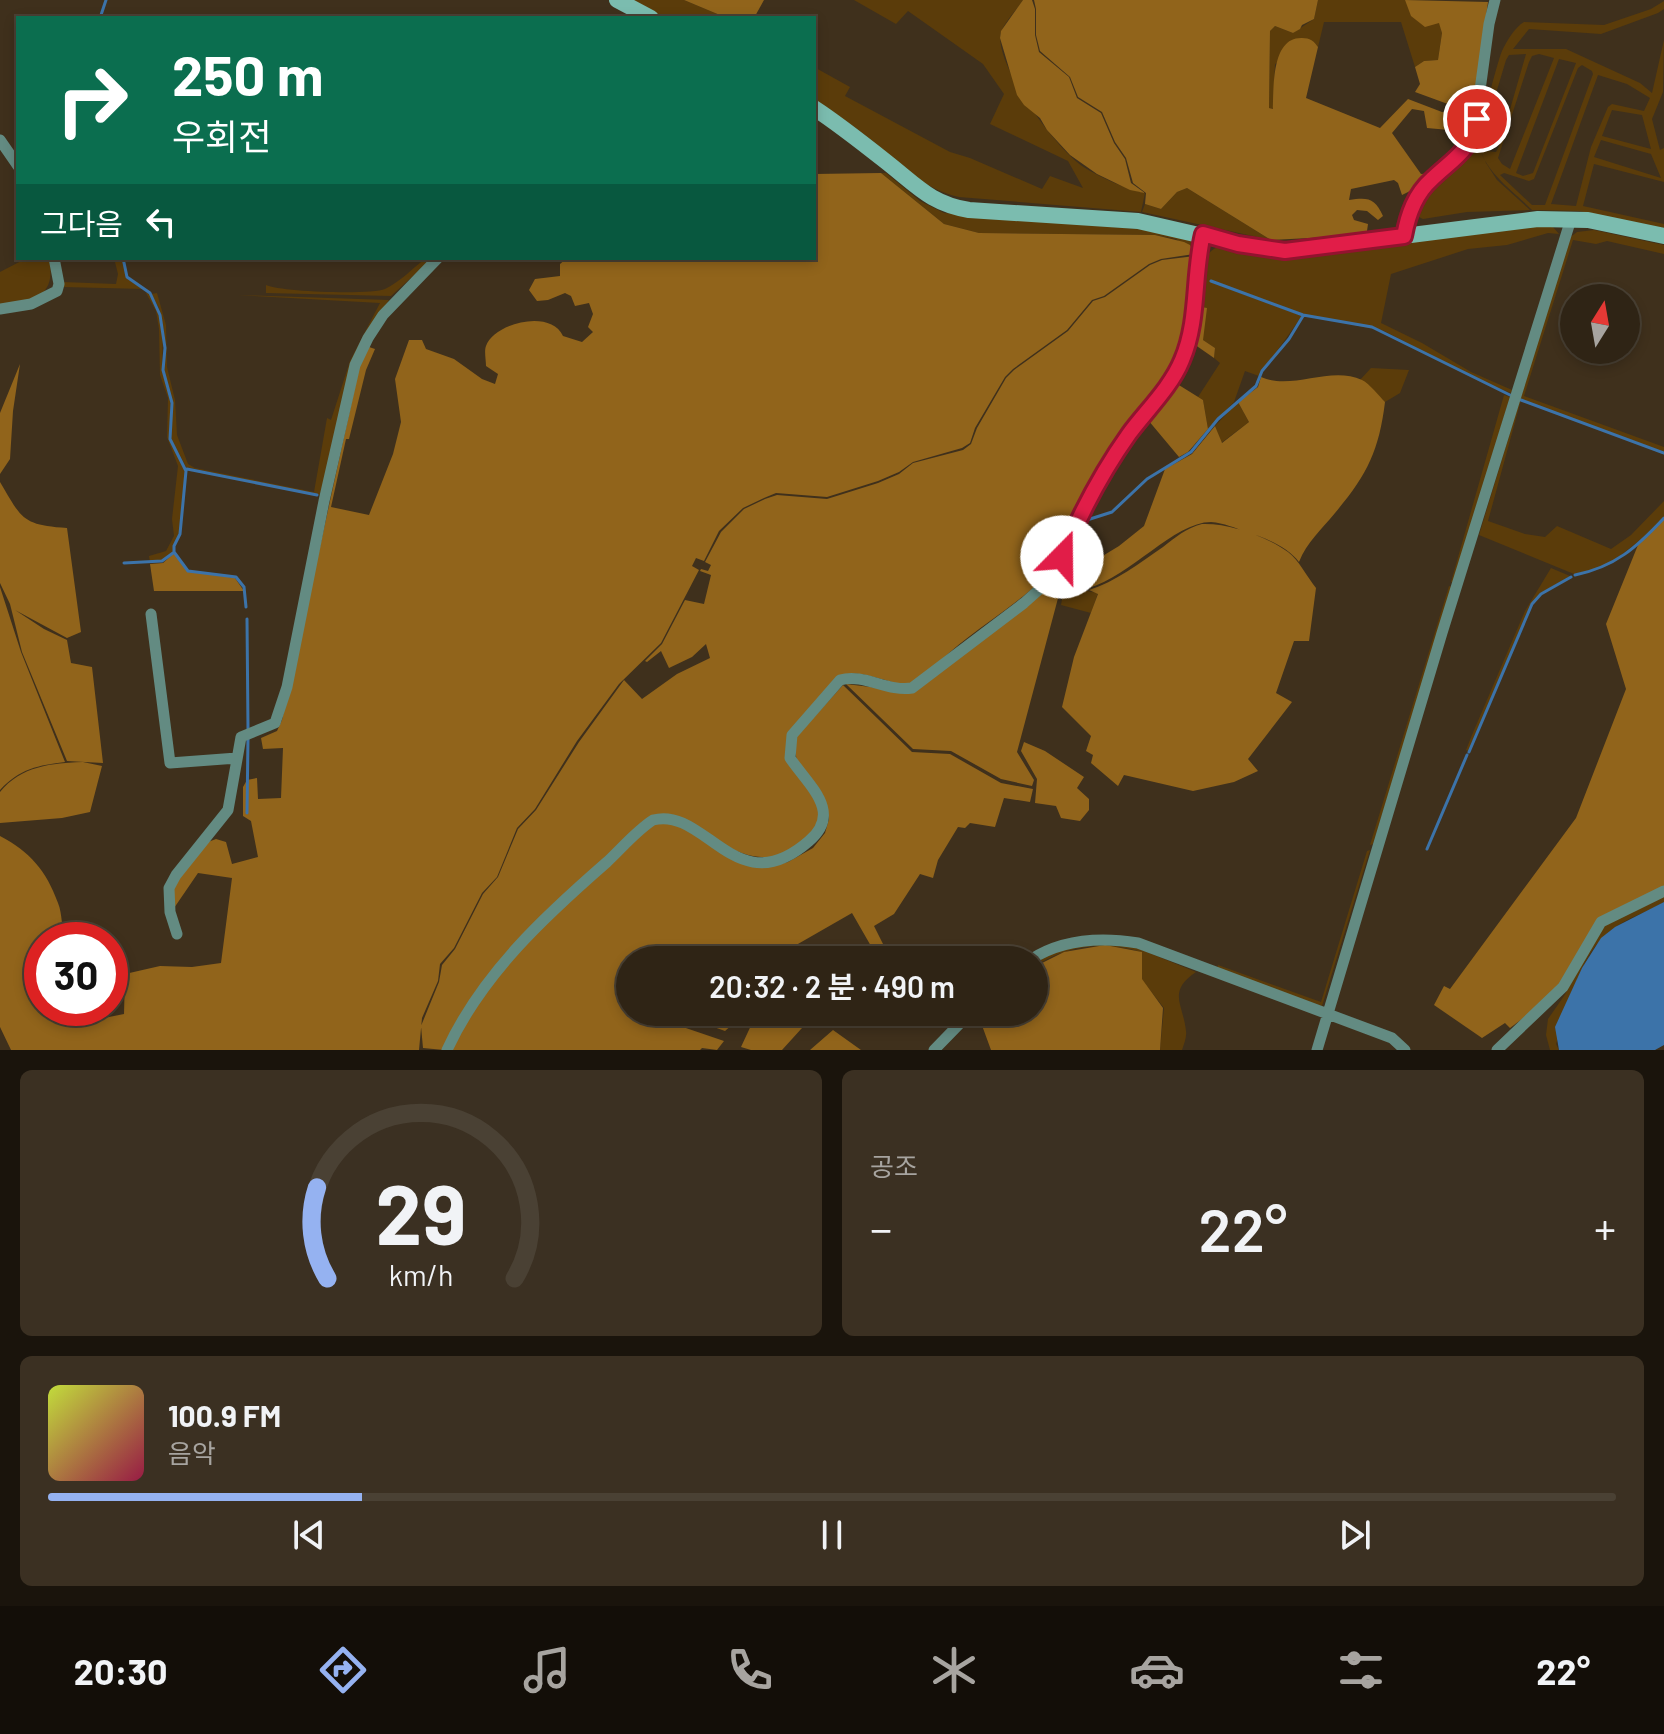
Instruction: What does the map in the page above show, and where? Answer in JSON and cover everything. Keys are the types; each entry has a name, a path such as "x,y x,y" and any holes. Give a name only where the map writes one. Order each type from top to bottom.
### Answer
{"main road":[{"path":"617,0 647,16"},
{"path":"816,109 919,190 952,207 1138,221 1238,244 1285,251 1509,221 1571,219 1607,223 1664,236"}],"street":[{"path":"1404,236 1408,217 1421,190 1463,151 1474,134 1495,0"},
{"path":"0,140 16,163"},
{"path":"1317,1050 1437,647 1571,219"},
{"path":"447,1050 466,1012 518,946 565,897 653,820 668,818 679,821 719,848 755,862 767,863 789,856 821,830 825,812 790,758 792,735 840,680 862,679 895,688 912,688 1050,580 1079,516 1100,479 1179,368 1191,335 1198,254 1203,234"},
{"path":"0,309 31,304 57,291 59,284 54,260"},
{"path":"177,934 170,912 169,888 228,810 241,737 275,723 287,687 355,365 383,315 436,260"},
{"path":"151,614 170,763 237,758"},
{"path":"1497,1050 1563,987 1601,922 1664,891"},
{"path":"1048,950 1072,942 1103,940 1138,943 1392,1038 1405,1050"},
{"path":"934,1050 957,1026"}],"shaded area":[{"path":"631,0 684,0 722,16 661,16"},
{"path":"684,0 764,0 755,16 722,16"},
{"path":"854,0 1023,0 1000,37 1002,52 1019,88 1044,126 1082,166 1113,182 1145,193 1141,212 947,194 914,176 816,100 816,68 850,87 845,96 950,152 1042,189 1050,176 1083,188 1068,161 990,124 1004,94 983,64 908,11 896,24"},
{"path":"1023,0 1032,0 1035,9 1035,35 1039,52 1069,77 1077,98 1101,113 1125,159 1131,183 1145,193 1130,190 1097,174 1070,155 1017,95 1000,38 1001,31"},
{"path":"1034,0 1318,0 1314,19 1300,29 1293,33 1275,26 1270,31 1269,108 1273,109 1274,77 1279,54 1292,40 1305,38 1318,47 1306,98 1380,128 1408,99 1442,112 1465,116 1468,135 1446,162 1458,137 1449,130 1427,128 1424,111 1412,109 1392,133 1421,174 1435,173 1422,185 1402,195 1394,180 1351,189 1349,200 1370,200 1383,216 1378,220 1367,211 1357,210 1352,215 1354,220 1368,224 1367,231 1329,237 1271,240 1187,188 1177,192 1161,209 1145,204 1146,193 1133,183 1126,158 1102,112 1078,97 1070,77 1040,51"},
{"path":"1318,0 1405,0 1417,19 1440,23 1442,33 1438,60 1424,61 1415,67 1401,22 1324,22 1318,47 1314,42 1275,64 1273,109 1269,108 1270,31 1275,26 1293,33 1314,19"},
{"path":"1405,0 1488,2 1473,108 1467,111 1415,92 1420,84 1415,67 1424,61 1438,60 1442,33 1439,23 1425,27 1411,16"},
{"path":"1664,1 1664,9 1658,13 1601,34 1529,29 1513,49 1566,49 1640,83 1652,93 1664,40 1663,92 1652,119 1660,150 1664,148 1664,182 1594,164 1583,206 1664,224 1664,228 1579,211 1532,210 1492,171 1479,142 1506,43 1524,22 1604,25 1651,9","holes":["1526,54 1500,144 1496,152 1486,151 1482,140 1509,55","1539,54 1554,58 1510,169 1498,158 1532,56","1559,59 1576,63 1533,173 1523,176 1516,173","1582,65 1593,74 1545,205 1532,205 1500,175 1504,173 1529,181 1534,179 1578,68","1598,75 1627,84 1650,98 1644,111 1612,104 1608,107 1591,147 1576,206 1551,204","1612,110 1642,115 1651,149 1602,136","1601,140 1651,154 1661,178 1594,157"]},
{"path":"1475,138 1497,180 1530,210 1419,217 1417,201"},
{"path":"881,173 886,173 920,201 944,213 1148,230 1191,239 1194,254 1176,239 1155,235 979,233 944,224"},
{"path":"881,173 944,224 979,233 1155,235 1184,242 1190,245 1194,254 1149,264 1104,296 1092,300 1067,330 1005,377 975,428 970,443 962,448 913,462 878,481 827,497 776,493 743,508 719,531 704,561 696,558 692,566 699,570 661,643 619,684 577,741 535,809 517,828 497,877 482,893 454,948 440,964 438,981 422,1018 419,1050 11,1050 0,1027 0,836 20,849 42,872 58,903 63,922 24,922 24,1026 128,1026 128,973 160,966 192,967 221,963 232,878 198,873 172,911 170,889 208,842 216,839 226,842 232,864 258,857 251,821 243,816 243,787 247,780 257,778 258,799 281,798 283,748 263,749 261,738 277,731 282,720 360,364 369,347 375,349 366,370 349,439 346,439 331,507 369,515 393,454 401,422 395,379 409,340 422,340 426,349 454,359 482,379 495,384 498,374 486,366 485,350 499,331 522,322 535,321 556,327 563,336 582,342 593,332 588,327 593,314 589,303 575,306 571,296 565,293 537,301 529,290 535,279 560,276 560,264 565,260 816,260 816,174"},
{"path":"1187,188 1271,240 1142,212 1145,204 1161,209 1177,192"},
{"path":"1518,225 1553,227 1559,234 1548,233 1507,245 1468,249 1391,274 1381,323 1471,372 1512,390 1511,393 1384,331 1303,315 1211,280 1302,316 1259,376 1245,371 1234,402 1208,429 1203,400 1198,397 1220,363 1214,358 1215,348 1203,340 1198,289 1203,263 1209,253 1218,247 1277,256"},
{"path":"1594,230 1664,245 1664,254 1607,241 1596,244 1573,240 1524,396 1664,447 1664,452 1521,400 1488,521 1525,534 1545,537 1557,526 1611,549 1631,535 1664,501 1664,517 1644,537 1604,567 1574,574 1479,535 1569,238 1577,232"},
{"path":"1195,256 1185,335 1179,356 1045,577 907,686 861,674 842,677 822,694 796,728 787,748 818,804 821,822 806,840 795,849 779,855 749,855 721,843 681,818 670,814 650,818 549,908 444,1050 423,1048 421,1026 439,982 442,965 455,949 483,894 498,877 518,829 536,810 579,742 624,680 642,699 677,674 710,658 706,644 692,657 669,668 661,651 645,661 662,644 685,600 704,604 711,575 700,571 708,571 711,565 705,562 721,532 744,509 765,499 777,495 827,499 878,483 899,474 913,463 963,450 971,444 1006,378 1068,331 1093,301 1105,297 1150,265 1162,260"},
{"path":"23,260 49,260 51,271 46,289 40,295 23,302 0,305 0,272"},
{"path":"114,260 122,260 127,278 145,289 63,287 62,282 116,284 118,274"},
{"path":"424,260 431,260 391,296 266,293 266,285 326,292 376,291 401,279"},
{"path":"146,293 149,293 157,309 163,331 162,370 171,404 169,439 186,471 180,534 173,552 162,560 150,562 149,556 166,551 174,536 172,519 178,466 167,437 168,398 160,375 156,311"},
{"path":"157,293 166,325 167,367 175,400 177,435 188,464 314,492 327,418 331,420 350,361 380,303 238,295 389,300 365,337 320,495 186,467 171,439 172,403 164,370 164,331 159,308 151,294"},
{"path":"1196,306 1207,308 1203,340 1215,348 1214,358 1191,342"},
{"path":"20,364 10,459 0,474 0,413"},
{"path":"1371,368 1409,370 1400,393 1385,402 1360,380"},
{"path":"1350,376 1365,382 1385,402 1370,462 1346,499 1310,542 1299,562 1288,551 1268,540 1211,522 1182,531 1104,582 1088,588 1075,579 1091,563 1144,526 1165,469 1192,454 1215,426 1222,443 1249,422 1238,402 1258,387 1261,377 1285,381"},
{"path":"1174,382 1203,400 1208,429 1188,452 1179,457 1148,420"},
{"path":"1504,395 1510,397 1454,583 1451,582"},
{"path":"1238,402 1249,422 1221,443 1215,426"},
{"path":"0,482 25,518 41,525 67,528 81,632 67,638 15,610 67,640 71,663 92,667 103,763 67,761 22,652 10,604 0,583"},
{"path":"1664,519 1664,888 1606,915 1553,996 1510,1028 1505,1023 1482,1038 1434,1005 1444,986 1450,989 1576,818 1626,689 1606,624 1638,545"},
{"path":"1202,524 1235,528 1279,546 1296,559 1316,588 1309,641 1294,641 1276,693 1292,702 1248,759 1258,771 1234,782 1193,791 1124,775 1118,786 1091,763 1093,755 1086,751 1091,736 1062,707 1074,657 1098,594 1089,590 1118,577 1181,533"},
{"path":"174,553 188,571 235,578 244,591 154,591 150,564 163,563"},
{"path":"1551,568 1570,576 1541,593 1532,604 1468,751 1525,611"},
{"path":"1051,583 1061,587 1017,752 1034,780 1032,786 1001,779 951,751 913,749 846,684 903,691"},
{"path":"1065,583 1071,588 1098,593 1091,613 1061,605"},
{"path":"1449,586 1452,587 1373,844 1370,845"},
{"path":"0,587 21,652 65,762 30,769 0,790"},
{"path":"843,685 912,752 950,754 1001,783 1033,789 1030,802 1004,798 995,827 970,823 965,828 958,827 938,860 933,878 920,874 894,914 874,926 884,946 871,946 852,913 794,946 616,946 616,1026 680,1026 724,1041 717,1050 452,1050 489,987 513,957 566,902 649,826 669,821 756,866 788,862 813,848 825,833 829,819 827,806 797,762 797,736"},
{"path":"1024,742 1045,751 1084,777 1077,788 1089,799 1089,810 1080,821 1061,818 1056,806 1035,803 1037,779 1021,751"},
{"path":"83,762 102,766 90,812 62,818 0,823 0,792 17,776 49,765"},
{"path":"1370,850 1322,1006 1217,969 1218,965 1321,1002 1367,851"},
{"path":"1664,896 1664,902 1614,928 1592,951 1571,997 1556,1044 1559,1050 1550,1050 1546,1035 1548,1019 1603,925"},
{"path":"1105,942 1132,946 1196,972 1179,992 1186,1033 1182,1050 1160,1050 1164,1008 1142,980 1141,952 1114,947 1086,947 1048,959 1048,956 1076,946"},
{"path":"1105,945 1142,952 1142,979 1163,1008 1160,1050 991,1050 982,1026 1048,1026 1048,960 1064,952"},
{"path":"711,1026 731,1026 725,1031"},
{"path":"751,1026 804,1026 782,1050 741,1047"},
{"path":"833,1030 861,1050 810,1050"}],"water":[{"path":"1664,902 1664,1045 1655,1050 1559,1050 1555,1027 1582,968 1601,938 1615,927"}],"waterway":[{"path":"101,16 106,0"},
{"path":"123,260 127,277 150,293 160,315 165,348 163,370 172,403 170,439 186,471 180,534 174,552 188,571 236,577 244,587 246,607"},
{"path":"1211,281 1303,315 1372,327 1510,395"},
{"path":"1087,520 1112,512 1147,479 1191,452 1218,419 1256,386 1262,371 1289,339 1303,316"},
{"path":"1521,400 1664,453"},
{"path":"187,469 317,495"},
{"path":"1575,575 1614,561 1664,518"},
{"path":"124,563 162,561 173,553"},
{"path":"1469,752 1532,604 1541,594 1571,577"},
{"path":"247,619 248,729"},
{"path":"247,813 248,738"},
{"path":"1427,849 1467,755"}],"route":[{"path":"1062,557 1079,516 1100,479 1183,359 1191,335 1198,254 1203,234 1238,244 1285,251 1404,236 1408,217 1421,190 1470,143 1477,119"}]}
